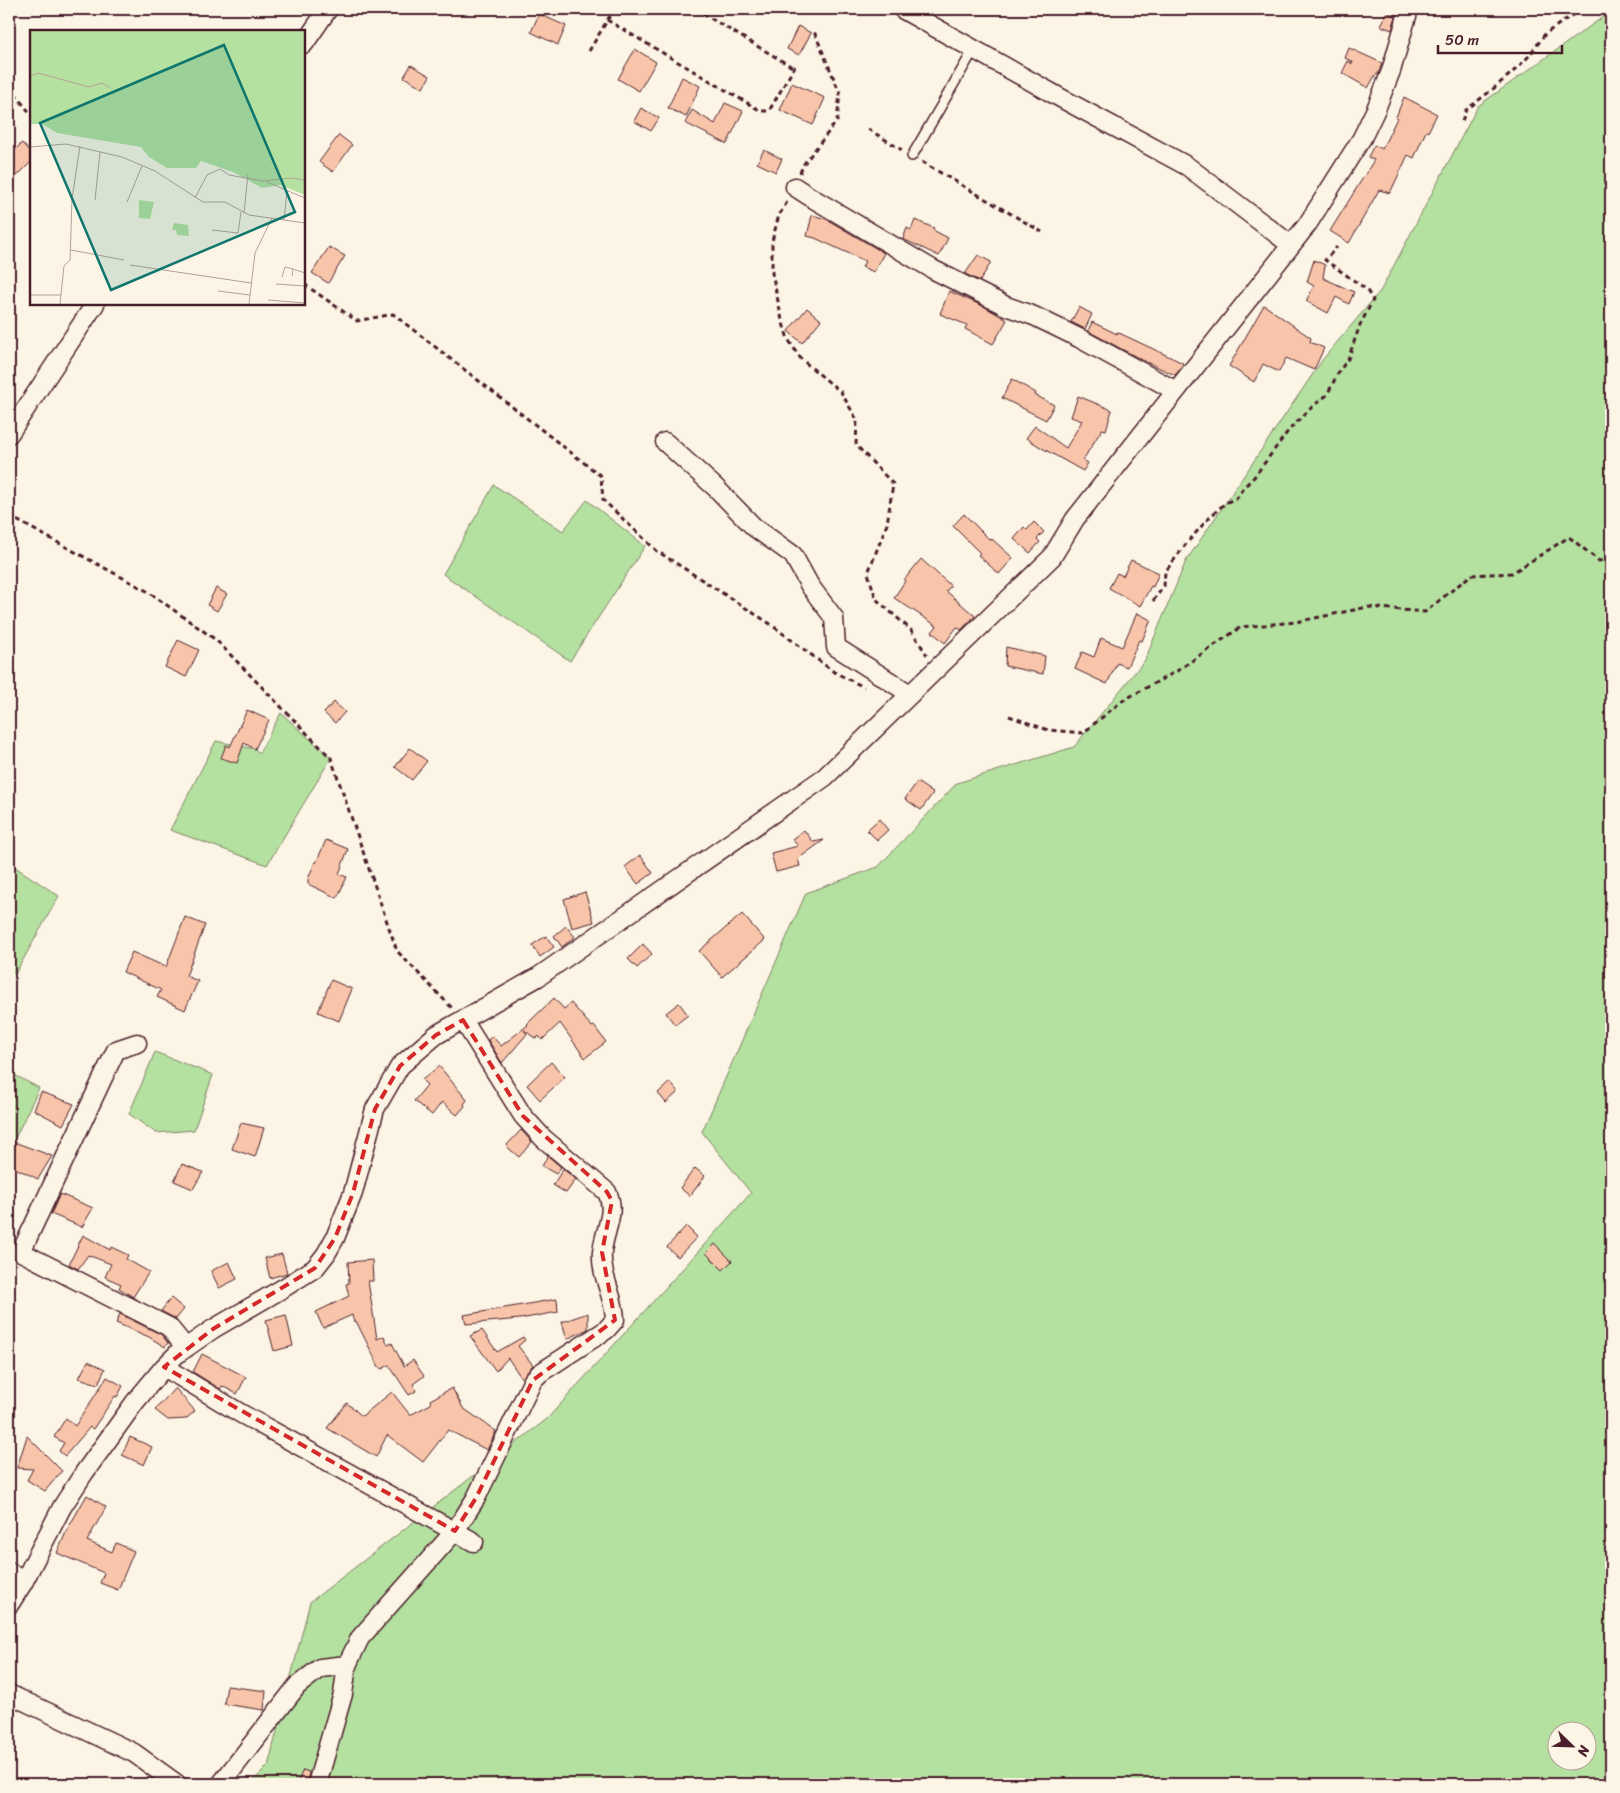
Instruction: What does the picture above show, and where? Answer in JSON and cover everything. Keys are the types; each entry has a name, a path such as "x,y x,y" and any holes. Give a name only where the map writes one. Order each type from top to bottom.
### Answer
{"street":[{"path":"305,43 328,9"},
{"path":"902,9 1059,97 1188,166 1291,245"},
{"path":"9,1605 23,1583 62,1507 84,1473 164,1367 186,1348 213,1329 316,1268 335,1238 353,1193 375,1109 400,1066 436,1035 538,977 825,777 1052,557 1075,519 1307,225 1362,138 1376,109 1391,71 1410,9"},
{"path":"795,187 934,270 1006,306 1034,316 1079,338 1176,391"},
{"path":"9,434 94,305"},
{"path":"665,442 716,488 754,527 793,555 810,586 834,618 836,647 910,694"},
{"path":"317,1784 342,1694 347,1665 360,1638 455,1531 476,1498 533,1380 540,1373 606,1330 615,1320 615,1312 604,1271 602,1252 612,1201 607,1192 543,1138 523,1116 463,1020"},
{"path":"137,1043 116,1050 21,1252 169,1327 186,1348"},
{"path":"164,1367 240,1413 474,1542"},
{"path":"9,1571 23,1583"},
{"path":"220,1784 297,1686 320,1668 347,1665"},
{"path":"9,1694 134,1753 177,1784"}],"lane":[{"path":"912,156 974,49"}],"path":[{"path":"589,51 614,9"},
{"path":"607,20 761,110 769,111 794,67 695,9"},
{"path":"1462,121 1466,110 1529,56 1545,34 1581,9"},
{"path":"1599,9 1604,11 1607,9"},
{"path":"813,29 840,93 837,121 803,166 795,187 779,215 772,240 772,273 788,339 801,359 841,392 857,420 856,445 893,484 887,524 868,573 876,599 911,630 936,669"},
{"path":"9,87 30,113"},
{"path":"868,129 1042,232"},
{"path":"1153,601 1164,586 1164,572 1186,544 1225,503 1237,498 1289,430 1327,395 1338,373 1348,360 1360,325 1373,300 1366,289 1325,260 1337,247"},
{"path":"305,285 357,321 392,314 602,476 603,500 657,551 769,623 834,672 867,688"},
{"path":"9,516 147,591 216,640 331,758 397,951 463,1020"},
{"path":"1009,716 1048,730 1083,733 1122,701 1177,671 1241,627 1296,622 1368,607 1425,612 1472,575 1512,572 1569,537 1599,561 1611,558"}],"highlighted area":[{"path":"463,1020 523,1116 607,1192 612,1201 602,1252 615,1320 533,1380 476,1498 455,1531 164,1367 213,1329 315,1268 335,1238 353,1193 375,1109 400,1066 436,1035"}],"green space":[{"path":"1611,9 1611,1784 250,1784 268,1766 310,1602 547,1419 751,1193 702,1132 806,893 878,867 957,783 1074,747 1145,660 1186,561 1323,359 1381,290 1478,106 1610,12"},
{"path":"494,485 563,531 587,500 645,546 570,661 443,574"},
{"path":"281,713 331,758 267,865 170,830 216,741 255,749 259,753"},
{"path":"9,863 59,896 15,974 9,971"},
{"path":"155,1052 213,1075 194,1130 156,1133 129,1114"},
{"path":"9,1072 39,1088 9,1151"}],"building":[{"path":"1387,12 1396,16 1392,30 1381,26"},
{"path":"539,14 566,26 558,45 531,32"},
{"path":"798,26 811,33 799,55 787,49"},
{"path":"1349,48 1382,63 1378,75 1376,74 1368,88 1342,73 1348,61 1352,64 1353,62 1345,58"},
{"path":"635,49 656,62 639,91 618,79"},
{"path":"411,65 430,76 423,88 404,77"},
{"path":"682,77 700,86 686,117 668,108"},
{"path":"792,83 825,98 813,125 780,110"},
{"path":"1404,97 1437,114 1428,132 1426,131 1414,158 1408,155 1390,193 1379,190 1349,243 1330,231 1374,160 1368,157 1374,145 1382,149 1397,118"},
{"path":"725,103 743,111 727,144 685,123 692,110 715,124"},
{"path":"641,108 659,118 651,131 634,121"},
{"path":"339,135 352,145 333,172 319,162"},
{"path":"22,143 30,152 30,163 9,184 9,156"},
{"path":"764,150 782,159 776,172 757,163"},
{"path":"812,215 826,219 884,253 874,272 862,267 865,261 807,236"},
{"path":"915,220 934,228 933,230 948,238 939,256 903,239 907,228 911,230"},
{"path":"329,247 345,256 328,283 312,273"},
{"path":"978,255 991,262 980,281 965,274"},
{"path":"1314,260 1325,265 1323,278 1354,292 1349,304 1336,297 1328,313 1306,301 1314,286 1307,282"},
{"path":"949,291 985,307 1007,320 993,344 965,329 967,325 940,314"},
{"path":"1264,305 1311,338 1310,342 1324,348 1314,370 1286,358 1279,372 1263,364 1254,382 1229,366"},
{"path":"1079,307 1092,314 1085,329 1071,322"},
{"path":"807,308 821,320 802,343 788,331"},
{"path":"1092,322 1183,363 1181,368 1175,375 1144,361 1088,331"},
{"path":"1012,379 1054,405 1046,420 1002,398"},
{"path":"1078,396 1112,410 1106,430 1102,429 1083,460 1088,463 1083,471 1026,438 1035,426 1066,448 1082,421 1071,417"},
{"path":"964,514 991,541 992,539 1013,558 999,574 978,555 980,553 953,526"},
{"path":"1034,522 1044,532 1037,539 1040,542 1030,553 1014,539 1024,527 1027,530"},
{"path":"921,559 951,586 946,591 975,616 961,630 957,627 945,643 932,632 937,626 894,598 904,580"},
{"path":"1131,560 1159,573 1153,587 1151,586 1140,606 1109,588 1117,573 1123,576"},
{"path":"216,588 227,594 217,611 207,605"},
{"path":"1137,613 1151,620 1142,641 1139,640 1127,667 1117,663 1107,684 1075,669 1082,652 1094,657 1101,638 1122,647"},
{"path":"178,640 199,650 186,677 165,667"},
{"path":"1006,647 1045,656 1043,674 1005,666"},
{"path":"334,702 345,712 335,723 324,713"},
{"path":"247,710 269,720 255,749 244,743 237,763 221,758 226,745 230,747"},
{"path":"410,748 427,761 412,780 395,767"},
{"path":"917,782 933,793 921,810 905,799"},
{"path":"879,819 888,830 877,840 867,830"},
{"path":"804,830 813,842 824,840 798,859 800,866 776,872 771,853 798,846 792,839"},
{"path":"326,840 348,849 339,874 347,877 337,898 308,884 308,879"},
{"path":"640,855 653,873 638,884 625,867"},
{"path":"585,892 594,922 572,928 564,899"},
{"path":"742,914 765,940 722,977 699,951"},
{"path":"185,917 205,925 186,976 198,981 185,1010 157,997 161,990 123,972 132,952 166,967"},
{"path":"566,926 575,937 562,947 554,936"},
{"path":"546,936 554,947 540,957 532,945"},
{"path":"643,944 652,954 637,968 628,959"},
{"path":"331,980 352,989 339,1021 318,1012"},
{"path":"554,998 564,1009 571,1003 592,1027 594,1026 606,1042 585,1058 560,1023 542,1040 539,1036 536,1039 524,1030 527,1034 502,1063 488,1040 492,1036 501,1046 528,1025"},
{"path":"679,1003 688,1015 675,1025 666,1013"},
{"path":"551,1062 565,1077 540,1100 527,1085"},
{"path":"439,1066 467,1100 464,1104 465,1106 457,1115 442,1102 432,1115 414,1101 427,1085 422,1080"},
{"path":"670,1082 678,1092 666,1103 658,1093"},
{"path":"41,1092 74,1104 63,1125 34,1110"},
{"path":"241,1123 264,1128 255,1157 232,1149"},
{"path":"521,1130 532,1142 519,1157 506,1146"},
{"path":"14,1142 52,1156 38,1179 9,1165"},
{"path":"548,1156 561,1167 556,1174 542,1166"},
{"path":"182,1164 203,1172 193,1189 174,1181"},
{"path":"695,1168 705,1176 690,1196 680,1188"},
{"path":"563,1169 576,1179 566,1193 553,1185"},
{"path":"60,1194 93,1208 82,1227 51,1214"},
{"path":"686,1226 697,1237 678,1257 667,1247"},
{"path":"83,1235 110,1250 111,1247 128,1255 126,1259 149,1272 133,1297 119,1288 121,1284 105,1277 111,1264 88,1255 78,1269 69,1264"},
{"path":"715,1244 732,1261 723,1270 706,1253"},
{"path":"282,1254 287,1273 270,1278 265,1258"},
{"path":"372,1260 373,1281 368,1281 377,1339 384,1336 388,1345 392,1343 404,1366 413,1360 424,1376 413,1384 416,1391 409,1395 389,1365 382,1369 379,1367 352,1315 323,1328 316,1312 349,1296 346,1284 349,1283 348,1262"},
{"path":"229,1262 237,1279 219,1288 211,1271"},
{"path":"171,1298 184,1309 176,1319 161,1311"},
{"path":"557,1299 558,1312 520,1319 466,1324 464,1315"},
{"path":"588,1313 588,1329 567,1339 562,1322"},
{"path":"120,1314 162,1335 168,1343 165,1347 149,1337 116,1323"},
{"path":"286,1315 293,1346 274,1351 266,1320"},
{"path":"482,1330 497,1352 523,1337 525,1340 518,1346 533,1365 522,1379 508,1358 496,1371 470,1336"},
{"path":"202,1354 246,1377 237,1394 222,1386 220,1389 193,1372"},
{"path":"88,1361 105,1369 98,1384 79,1378"},
{"path":"107,1377 123,1386 93,1429 90,1427 65,1456 59,1451 64,1443 54,1437 66,1418 75,1426"},
{"path":"175,1388 195,1411 186,1419 168,1420 155,1410"},
{"path":"452,1388 463,1408 496,1431 487,1450 448,1430 423,1462 387,1435 376,1457 327,1428 347,1403 362,1416 392,1392 410,1415 431,1404 430,1400"},
{"path":"27,1436 62,1471 45,1491 27,1480 33,1469 17,1468"},
{"path":"130,1437 152,1447 144,1465 122,1455"},
{"path":"87,1495 106,1507 87,1541 112,1552 116,1543 134,1551 118,1590 100,1583 104,1573 57,1553 67,1530"},
{"path":"227,1686 266,1691 264,1710 224,1704"},
{"path":"303,1770 309,1772 307,1784 297,1784"}]}
